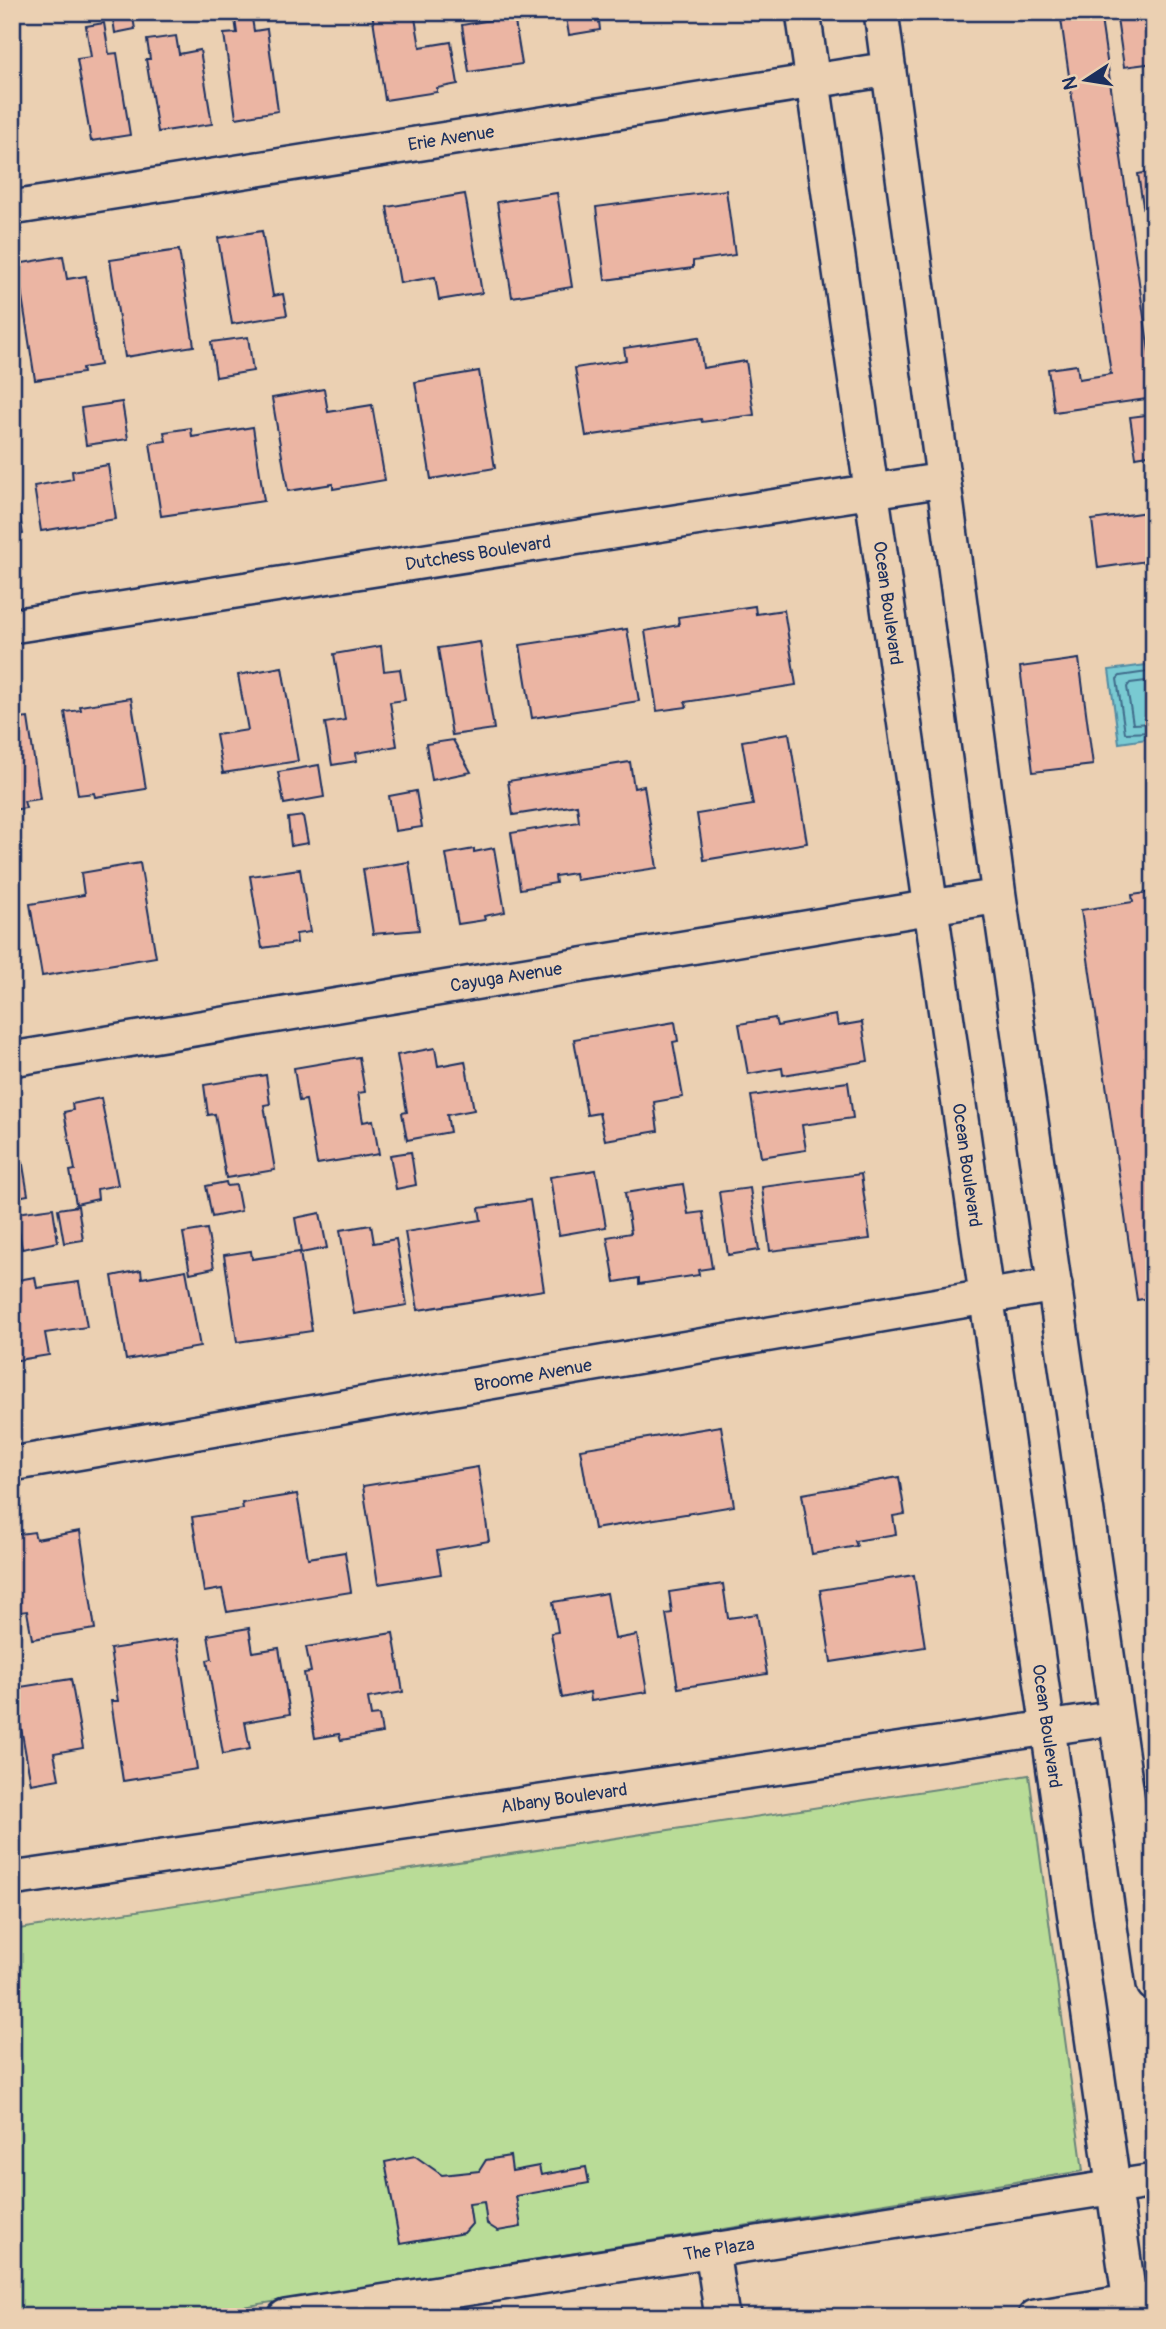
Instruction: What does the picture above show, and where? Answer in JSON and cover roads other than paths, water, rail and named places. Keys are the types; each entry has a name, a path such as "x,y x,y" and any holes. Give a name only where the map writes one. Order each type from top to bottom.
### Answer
{"street":[{"name":"Ocean Boulevard","path":"803,12 1113,2188 1138,2306"},
{"path":"881,12 999,895 1154,1984"},
{"name":"Erie Avenue","path":"12,208 889,69"},
{"name":"Dutchess Boulevard","path":"12,626 943,480"},
{"name":"Cayuga Avenue","path":"12,1059 999,895"},
{"name":"Broome Avenue","path":"12,1464 1055,1285"},
{"name":"Albany Boulevard","path":"12,1880 1116,1718"},
{"name":"The Plaza","path":"285,2317 1154,2181"},
{"path":"712,2250 722,2317"},
{"path":"1035,2317 1138,2306"}],"water":[{"path":"1154,664 1154,738 1119,743 1109,670"}]}
